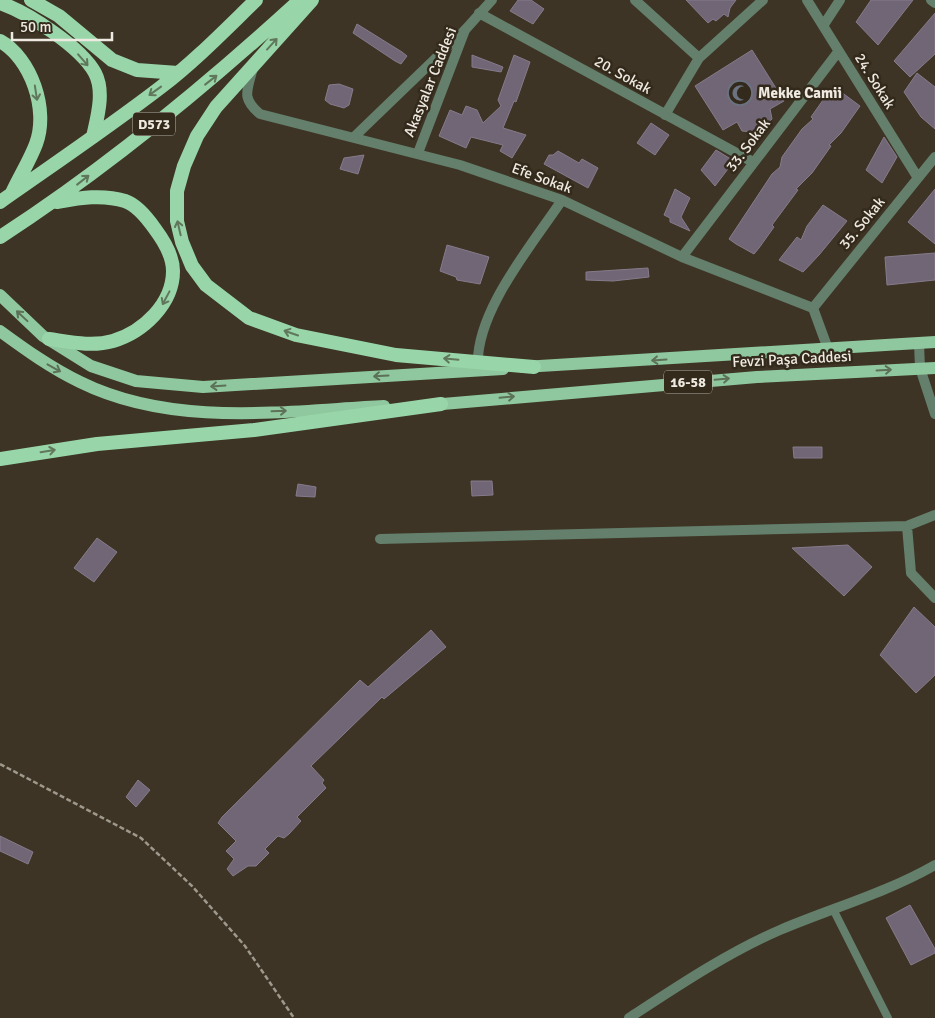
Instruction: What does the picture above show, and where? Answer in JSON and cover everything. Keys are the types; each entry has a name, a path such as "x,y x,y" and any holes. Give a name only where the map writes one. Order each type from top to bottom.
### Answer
{"highway":[{"path":"31,0 59,16 112,60 137,70 178,73"},
{"name":"D573","path":"0,202 93,137 178,73 203,52 256,0"},
{"name":"D573","path":"0,237 54,202 222,71 300,0"},
{"path":"312,0 216,107 197,136 184,166 177,191 177,221 182,242 192,266 206,285 249,318 296,335 396,355 478,366 534,367"},
{"path":"0,3 40,23 73,48 95,73 99,93 98,113 93,137"},
{"path":"0,41 23,60 36,86 40,115 37,142 12,193"},
{"path":"49,339 85,344 112,341 138,330 160,309 169,294 173,270 170,254 158,233 146,217 127,202 107,197 83,197 54,202"},
{"path":"0,458 97,444 254,430 442,404"}],"main road":[{"path":"0,296 49,339 91,366 136,380 203,387 478,366"},
{"name":"Fevzi Paşa Caddesi","path":"0,331 39,360 82,383 132,401 181,410 233,413 442,404 757,376 935,368"},
{"name":"Fevzi Paşa Caddesi","path":"534,367 935,342"}],"street":[{"name":"Akasyalar Caddesi","path":"418,154 465,30 492,0"},
{"path":"635,0 699,58"},
{"path":"665,115 699,58 763,0"},
{"name":"24. Sokak","path":"807,0 918,178"},
{"path":"823,26 840,0"},
{"path":"930,0 935,3"},
{"name":"20. Sokak","path":"479,14 753,162"},
{"path":"354,136 465,30"},
{"name":"33. Sokak","path":"682,257 838,52"},
{"name":"Efe Sokak","path":"254,65 246,95 249,105 260,114 354,136 460,165 562,200 682,257 813,308"},
{"name":"35. Sokak","path":"813,308 935,157"},
{"path":"478,366 481,333 492,305 562,200"},
{"path":"813,308 828,349"},
{"path":"919,343 920,368 935,414"},
{"path":"380,540 906,526 935,514"},
{"path":"906,526 911,573 935,598"},
{"path":"629,1018 706,968 780,930 910,880 935,865"}],"lane":[{"path":"834,909 888,1018"}],"path":[{"path":"0,764 141,838 192,886 245,946 294,1018"}],"building":[{"path":"518,0 531,0 544,9 533,24 510,11"},
{"path":"686,0 736,0 730,8 728,17 724,14 716,21 713,19 708,23"},
{"path":"871,0 913,0 878,45 856,22"},
{"path":"935,13 935,54 910,77 894,61"},
{"path":"357,24 407,56 401,64 353,33"},
{"name":"Mekke Camii","path":"752,50 784,101 770,109 772,119 764,127 752,132 742,131 737,122 723,130 695,86"},
{"path":"472,55 503,67 501,72 472,67"},
{"path":"514,55 530,62 516,102 514,101 503,128 526,135 512,158 500,151 503,145 471,137 466,148 439,136 450,110 462,115 466,106 477,110 483,123 501,106 498,100"},
{"path":"917,73 935,87 935,129 921,117 904,92"},
{"path":"339,84 353,89 349,105 344,108 330,104 325,100 329,85"},
{"path":"833,86 860,106 841,133 829,145 831,146 812,173 796,189 798,190 772,225 774,227 754,254 729,239 772,174 780,167 782,157 802,129 813,119 811,117"},
{"path":"651,123 669,135 655,155 637,143"},
{"path":"884,137 897,157 882,183 866,170"},
{"path":"716,150 734,161 715,186 701,170"},
{"path":"558,151 579,163 582,159 598,168 588,188 544,164 549,155 553,155"},
{"path":"364,155 358,174 340,169 344,158"},
{"path":"675,189 690,198 681,217 690,231 670,222 670,218 664,215"},
{"path":"935,189 935,244 908,222"},
{"path":"823,205 847,221 803,272 779,260 797,237 801,240 807,226"},
{"path":"447,245 489,257 480,284 457,280 456,277 440,271"},
{"path":"935,253 935,280 887,285 885,257"},
{"path":"648,268 649,277 613,281 586,280 586,272"},
{"path":"793,447 822,447 822,458 794,458"},
{"path":"471,481 492,481 493,495 472,496"},
{"path":"298,484 316,487 315,497 296,496"},
{"path":"97,538 117,552 94,582 74,568"},
{"path":"848,545 872,567 844,596 792,548"},
{"path":"914,607 935,627 935,675 916,693 880,655"},
{"path":"431,630 446,647 384,699 382,697 311,766 324,780 322,783 326,788 297,817 301,821 289,834 284,838 278,836 265,849 269,853 256,866 248,866 233,876 227,869 234,859 226,851 236,841 218,823 222,817 360,680 368,687"},
{"path":"138,780 150,790 136,807 126,797"},
{"path":"0,836 33,852 28,864 0,851"},
{"path":"910,905 935,949 935,953 911,965 886,918"}],"place":[{"name":"Mekke Camii","path":"740,93"}]}
